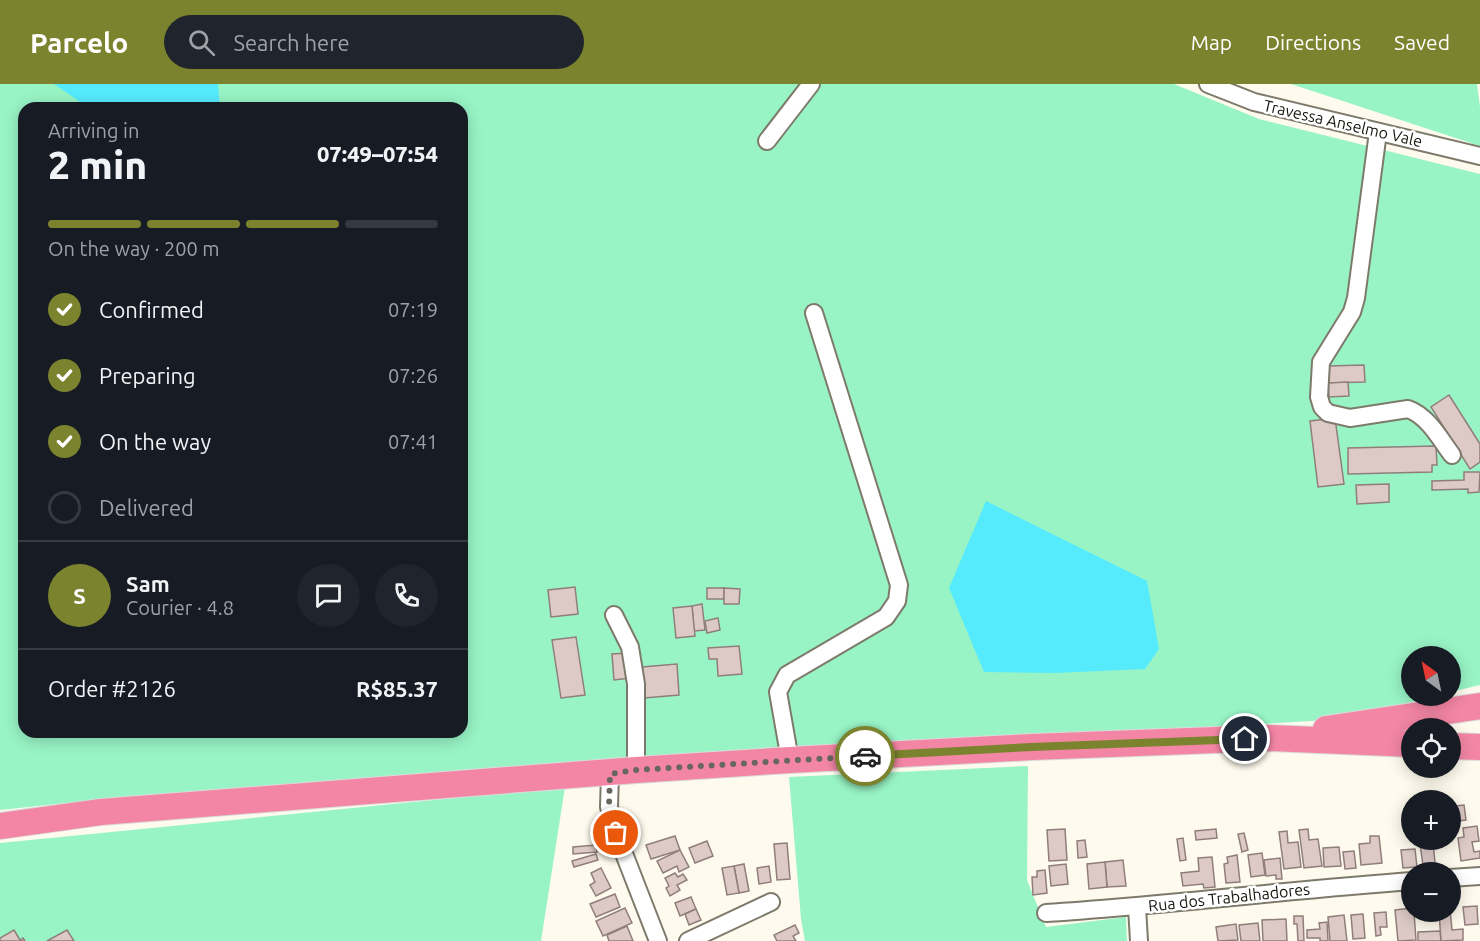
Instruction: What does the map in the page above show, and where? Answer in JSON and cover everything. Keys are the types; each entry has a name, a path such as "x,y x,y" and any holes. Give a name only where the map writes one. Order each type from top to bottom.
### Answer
{"highway":[{"path":"1269,738 1480,706"},
{"path":"0,826 101,812 790,760 1032,747 1269,738 1401,744"},
{"path":"1461,746 1480,747"}],"street":[{"path":"767,141 812,84"},
{"name":"Travessa Anselmo Vale","path":"1208,84 1254,102 1480,156"},
{"path":"1378,132 1356,298 1352,312 1321,362 1319,397 1322,407 1328,413 1350,418 1408,409 1417,412 1452,455"},
{"path":"790,760 778,692 787,675 886,617 897,602 899,585 814,313"},
{"path":"614,615 630,647 636,684 636,770"},
{"path":"610,774 609,807 616,833 658,941"},
{"path":"1461,878 1480,876"},
{"name":"Rua dos Trabalhadores","path":"1046,913 1137,907 1401,882"},
{"path":"688,941 771,902"},
{"path":"1137,907 1139,941"}],"green space":[{"path":"0,84 1174,84 1259,119 1480,174 1480,685 1461,690 1461,646 1401,646 1401,705 1344,719 659,761 105,799 0,810"},
{"path":"1291,84 1477,84 1480,107 1480,146"},
{"path":"1028,766 1027,880 1046,927 1126,917 1127,941 805,941 801,919 789,777"},
{"path":"565,787 541,941 0,941 0,843"}],"water":[{"path":"54,84 218,84 220,102 80,102"},
{"path":"986,501 1147,581 1159,649 1145,669 1055,673 984,672 949,588"}],"building":[{"path":"1364,365 1365,382 1328,383 1328,366"},
{"path":"1348,382 1349,396 1329,397 1328,383"},
{"path":"1449,395 1480,444 1480,462 1470,469 1431,407"},
{"path":"1335,418 1344,484 1318,487 1310,421"},
{"path":"1436,446 1437,465 1432,465 1432,472 1348,474 1348,448"},
{"path":"1464,472 1480,472 1479,492 1468,493 1468,489 1432,490 1432,481 1464,480"},
{"path":"1389,484 1389,502 1357,504 1356,485"},
{"path":"575,587 578,614 551,617 548,590"},
{"path":"707,588 724,588 724,599 707,599"},
{"path":"724,588 740,589 739,604 724,604"},
{"path":"702,604 705,630 694,631 692,606"},
{"path":"692,606 695,636 676,638 673,608"},
{"path":"718,618 720,630 707,633 705,621"},
{"path":"576,637 585,695 561,698 552,640"},
{"path":"739,646 742,674 718,676 717,659 709,659 708,648"},
{"path":"628,653 630,678 614,680 612,654"},
{"path":"677,664 679,695 644,698 642,667"},
{"path":"1461,805 1464,805 1466,820 1461,821"},
{"path":"1477,826 1479,841 1472,842 1474,852 1480,851 1480,858 1461,861 1460,850 1461,838 1464,837 1463,828"},
{"path":"1065,829 1067,860 1049,861 1047,830"},
{"path":"1216,829 1217,838 1196,840 1195,831"},
{"path":"1308,829 1309,840 1318,839 1322,866 1304,868 1299,830"},
{"path":"1287,831 1288,843 1298,842 1301,867 1284,869 1279,832"},
{"path":"1244,833 1248,850 1242,852 1238,834"},
{"path":"675,836 680,850 651,859 646,845"},
{"path":"1370,836 1379,836 1382,863 1361,865 1359,844 1370,843"},
{"path":"1183,838 1186,860 1180,861 1177,839"},
{"path":"1085,840 1087,857 1078,858 1077,841"},
{"path":"707,841 713,856 695,863 689,848"},
{"path":"787,843 790,879 777,880 774,844"},
{"path":"596,845 597,852 573,854 573,847"},
{"path":"1339,847 1341,866 1324,867 1323,848"},
{"path":"680,850 689,867 679,872 677,866 663,873 657,861"},
{"path":"1401,850 1415,850 1416,862 1402,862"},
{"path":"1421,850 1434,850 1435,862 1423,862"},
{"path":"1354,851 1356,868 1345,869 1343,852"},
{"path":"1262,853 1265,875 1251,877 1248,855"},
{"path":"596,854 598,860 574,867 572,861"},
{"path":"1237,855 1240,882 1226,883 1224,864 1228,863 1227,857"},
{"path":"1212,857 1215,887 1204,888 1203,884 1183,886 1181,873 1199,871 1198,858"},
{"path":"1280,858 1282,879 1276,879 1276,875 1266,876 1264,860"},
{"path":"1123,860 1126,886 1107,887 1105,862"},
{"path":"1105,862 1107,887 1089,889 1087,864"},
{"path":"744,864 749,891 739,893 734,866"},
{"path":"1066,864 1068,884 1051,886 1049,866"},
{"path":"734,866 739,893 727,895 722,868"},
{"path":"769,866 771,882 759,884 757,868"},
{"path":"601,868 611,888 596,896 590,885 595,882 591,873"},
{"path":"1045,870 1047,893 1033,895 1032,877 1037,877 1037,871"},
{"path":"675,873 678,877 683,874 687,880 677,885 680,890 670,896 665,878"},
{"path":"615,894 620,907 596,917 590,904"},
{"path":"691,897 696,909 680,916 675,903"},
{"path":"1477,906 1478,924 1465,925 1463,907"},
{"path":"625,908 632,923 603,936 596,921"},
{"path":"696,909 701,920 689,925 685,914"},
{"path":"1401,909 1401,922 1415,922 1416,940 1398,941 1395,910"},
{"path":"1386,912 1387,927 1380,927 1381,935 1376,936 1374,913"},
{"path":"1363,914 1365,938 1353,939 1351,915"},
{"path":"1344,915 1347,941 1330,941 1328,917"},
{"path":"1294,916 1303,916 1304,941 1298,941"},
{"path":"1286,919 1287,941 1263,941 1262,920"},
{"path":"1327,922 1328,941 1320,941 1320,938 1307,938 1307,930 1320,929 1319,923"},
{"path":"1440,922 1451,922 1452,930 1463,929 1463,940 1441,941"},
{"path":"1258,923 1260,941 1241,941 1239,925"},
{"path":"1236,924 1238,940 1218,941 1216,927"},
{"path":"795,925 799,933 793,936 796,941 777,941 774,935"},
{"path":"627,926 633,941 609,941 607,935"},
{"path":"14,930 20,940 23,938 25,941 0,941 0,938"},
{"path":"67,930 74,941 47,941"},
{"path":"1440,931 1441,941 1418,941 1418,932"}],"way so far":[{"path":"616,833 609,807 610,774 636,770 865,756"}],"route":[{"path":"865,756 1245,739"}]}
